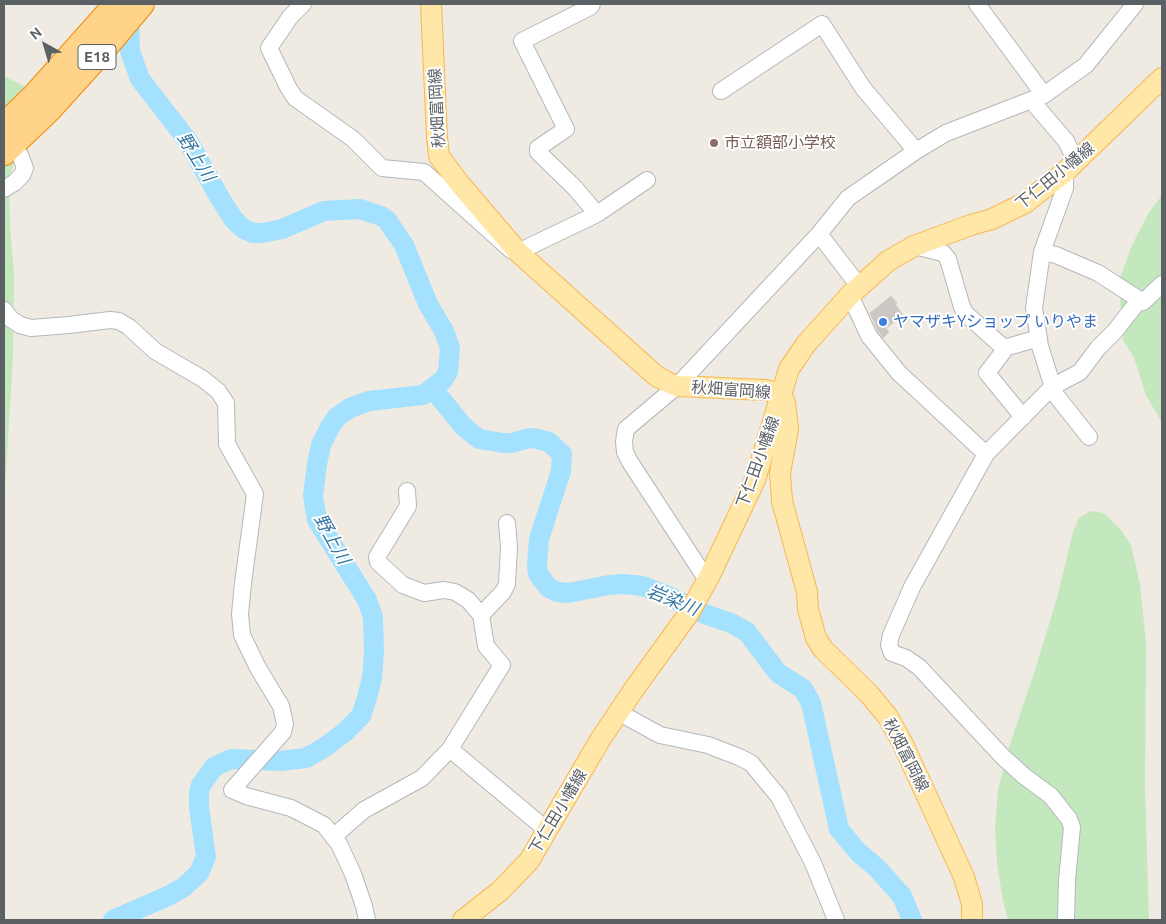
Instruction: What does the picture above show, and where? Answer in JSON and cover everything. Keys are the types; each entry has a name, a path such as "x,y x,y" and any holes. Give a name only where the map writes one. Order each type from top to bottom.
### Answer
{"highway":[{"name":"E18","path":"12,154 42,102 116,4"},
{"name":"E18","path":"4,125 42,102 98,56 142,4"}],"main road":[{"name":"秋畑富岡線","path":"432,4 437,138 440,156 459,183 518,252 655,375 677,386 765,390 782,394 788,429 780,473 782,501 807,592 808,609 816,638 823,650 869,694 888,717 902,742 964,877 972,904 972,920"},
{"name":"下仁田小幡線","path":"463,920 514,877 529,861 618,712 689,613 755,480 789,369 797,356 854,291 888,261 914,246 1012,210 1025,203 1070,167 1162,78"}],"street":[{"path":"303,4 290,17 269,48 295,98 353,139 382,168 424,172 511,250 518,252 598,214 647,180"},
{"path":"592,4 590,7 522,41 566,129 538,148 538,152 575,188 598,214"},
{"path":"977,4 1066,141 1070,167 1066,188 1042,252 1034,308 1039,338 1052,388 1089,437"},
{"path":"705,584 703,574 625,452 626,429 677,386 819,234 848,198 916,151 946,133 1038,97 1086,65 1135,4"},
{"path":"722,91 822,24 863,88 916,151"},
{"path":"4,189 14,183 22,175 25,168 12,154"},
{"path":"819,234 854,291 869,336 899,373 986,454"},
{"path":"914,246 944,253 948,259 962,307 966,314 1004,348"},
{"path":"1042,252 1056,255 1098,272 1143,302 1162,284"},
{"path":"1066,920 1067,880 1072,827 1069,819 1050,796 1002,757 919,667 906,658 892,653 889,645 891,635 912,587 986,454 1052,388 1080,372 1140,299"},
{"path":"4,310 12,320 20,325 31,328 69,326 110,320 119,321 129,326 155,351 203,379 218,391 226,403 227,444 255,494 240,614 242,635 258,668 281,706 285,724 283,732 232,790 246,796 291,808 306,814 324,825 333,836 353,874 367,920"},
{"path":"1004,348 1039,338"},
{"path":"1004,348 987,372 1023,417"},
{"path":"333,836 364,810 422,778 450,749 502,665 486,646 481,615 468,600 455,592 444,590 424,593 403,585 378,562 378,556 408,506 407,491"},
{"path":"481,615 504,592 507,584 509,547 507,523"},
{"path":"618,712 660,735 708,745 751,763 779,797 812,863 836,920"},
{"path":"450,749 548,831"}],"green space":[{"path":"4,76 25,87 35,115 17,153 9,178 10,228 14,272 13,356 4,506"},
{"path":"1162,195 1162,423 1146,395 1134,358 1123,340 1120,278 1132,245 1148,214"},
{"path":"1090,511 1104,513 1121,530 1131,545 1140,584 1146,643 1145,788 1149,920 1008,920 997,864 995,830 998,790 1009,747 1057,598 1073,532 1079,518"}],"building":[{"name":"ヤマザキYショップ いりやま","path":"891,296 903,315 886,328 889,332 883,338 870,313"}],"waterway":[{"name":"野上川","path":"113,920 168,896 184,887 199,873 206,857 199,807 199,793 201,785 214,767 231,759 280,761 306,758 345,732 361,716 372,678 374,652 373,617 367,600 317,520 313,496 321,445 337,417 350,408 369,401 423,395 443,380 448,372 450,348 444,331 428,304 404,245 387,220 381,216 360,209 324,211 282,229 262,233 253,233 244,229 234,220 188,141 140,79 130,51 129,12"},
{"name":"岩染川","path":"433,389 463,426 479,439 503,443 512,443 529,438 538,439 549,442 562,454 561,471 539,539 538,574 549,588 558,592 568,593 609,585 643,586 707,615 731,623 747,632 778,673 803,689 811,703 839,829 858,852 877,868 902,896 912,920"}],"place":[{"name":"市立額部小学校","path":"714,143"},
{"name":"ヤマザキYショップ いりやま","path":"883,322"}]}
